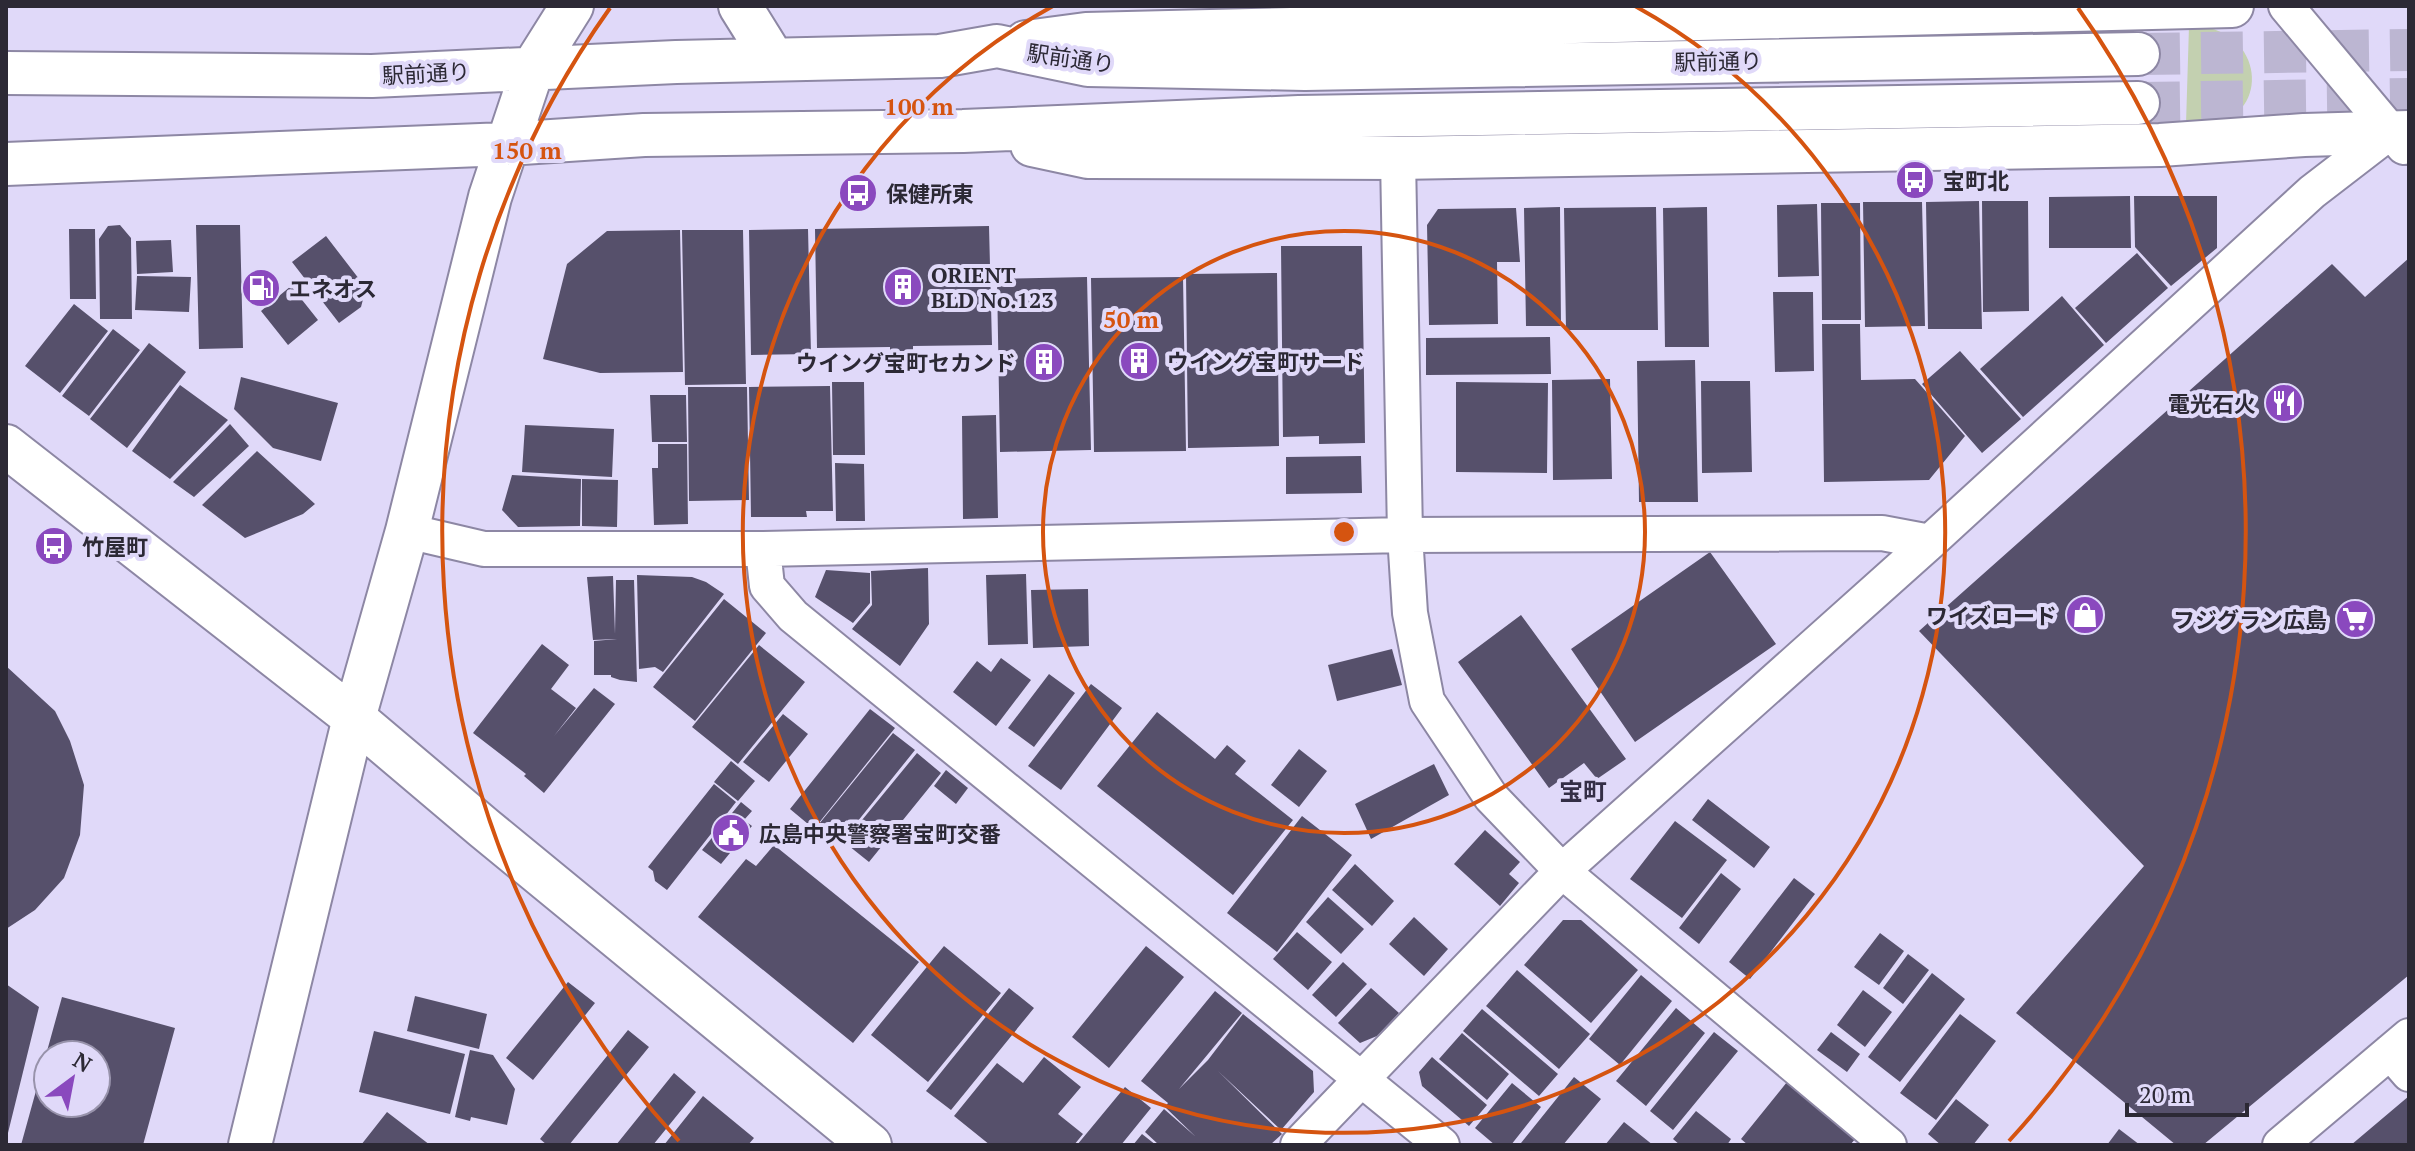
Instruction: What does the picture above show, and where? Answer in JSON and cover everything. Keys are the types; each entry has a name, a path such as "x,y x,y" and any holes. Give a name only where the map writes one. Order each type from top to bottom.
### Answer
{"street":[{"path":"250,1145 354,718 407,531 490,197 533,68 572,6"},
{"path":"740,6 773,59"},
{"path":"997,46 1086,34 2232,6"},
{"path":"2286,6 2403,138"},
{"name":"駅前通り","path":"6,73 372,76 773,59 940,56 997,46 1088,65 1305,69 2138,54"},
{"path":"14,165 506,144 644,135 963,131 1299,117 2138,103"},
{"path":"963,131 1088,157 1398,158 2403,138"},
{"path":"1298,1145 1562,871 1930,542 2312,192 2403,138"},
{"path":"1398,158 1405,535 1410,613 1427,701 1491,797 1562,871 1889,1145"},
{"path":"6,446 354,718 870,1145"},
{"path":"407,531 484,549 763,549 1405,535 1882,533 1930,542"},
{"path":"763,549 767,586 793,616 1442,1145"},
{"path":"2280,1145 2403,1054"}],"green space":[{"path":"2189,26 2213,29 2231,38 2244,52 2251,68 2252,85 2247,101 2235,114 2218,123 2186,124"}],"building":[{"path":"2130,196 2131,248 2049,248 2049,197"},
{"path":"2134,196 2217,196 2217,248 2171,286 2135,247"},
{"path":"1979,201 1982,329 1928,329 1926,202"},
{"path":"1982,201 2028,201 2029,311 1983,312"},
{"path":"1863,202 1922,202 1925,326 1865,327"},
{"path":"1821,203 1860,203 1861,320 1822,320"},
{"path":"1817,204 1819,276 1778,277 1777,205"},
{"path":"1560,207 1561,326 1526,326 1524,208"},
{"path":"1656,207 1658,330 1566,330 1564,208"},
{"path":"1707,207 1709,347 1665,347 1663,208"},
{"path":"1516,208 1520,262 1497,262 1498,324 1429,325 1427,225 1438,209"},
{"path":"120,225 131,238 132,319 100,319 99,239 108,226"},
{"path":"196,225 240,225 243,348 199,349"},
{"name":"ORIENT BLD No.123","path":"989,226 992,345 913,346 913,353 890,354 890,347 817,348 815,229"},
{"path":"69,229 95,229 96,299 70,299"},
{"path":"808,229 811,354 751,355 749,230"},
{"path":"680,230 683,372 600,373 543,359 567,264 607,231"},
{"path":"682,230 743,230 746,384 685,385"},
{"path":"326,236 366,288 361,307 339,323 292,262"},
{"path":"171,240 173,272 137,274 136,241"},
{"path":"1281,246 1362,246 1365,443 1319,444 1319,436 1283,437"},
{"path":"2137,253 2168,288 2106,343 2075,308"},
{"path":"2409,258 2409,975 2203,1145 2176,1145 2016,1013 2144,866 1919,631 2332,264 2365,297"},
{"path":"1277,273 1279,446 1188,448 1186,274"},
{"path":"137,276 191,277 189,312 135,310"},
{"name":"ウイング宝町セカンド","path":"1087,277 1091,450 1000,452 997,279"},
{"name":"ウイング宝町サード","path":"1183,277 1186,451 1094,452 1091,278"},
{"path":"291,286 318,320 288,345 261,311"},
{"path":"1773,292 1813,292 1814,371 1775,372"},
{"path":"2062,296 2104,345 2023,417 1980,369"},
{"path":"74,304 108,331 60,393 25,366"},
{"path":"1822,324 1860,324 1861,380 1915,379 1965,436 1929,480 1824,482"},
{"path":"113,329 140,350 89,416 62,396"},
{"path":"1550,337 1551,374 1426,375 1426,338"},
{"path":"149,343 186,372 127,448 90,419"},
{"path":"1960,351 2021,419 1982,453 1922,384"},
{"path":"1695,360 1698,502 1639,502 1637,361"},
{"path":"241,377 338,403 321,461 273,448 234,409"},
{"path":"1610,379 1612,479 1553,480 1552,380"},
{"path":"1701,381 1750,381 1752,472 1702,473"},
{"path":"832,382 864,382 865,455 833,455"},
{"path":"1456,382 1548,383 1547,473 1456,472"},
{"path":"180,385 228,420 170,479 132,451"},
{"path":"830,386 833,511 806,511 807,517 751,517 749,387"},
{"path":"688,387 747,387 749,500 689,501"},
{"path":"650,395 686,395 687,442 652,442"},
{"path":"996,415 998,518 963,519 962,416"},
{"path":"230,424 249,446 194,497 173,482"},
{"path":"525,425 614,429 612,477 522,472"},
{"path":"658,444 687,444 688,524 654,525 652,468 658,468"},
{"path":"257,451 315,504 303,514 245,538 202,505"},
{"path":"1361,456 1362,493 1286,494 1286,457"},
{"path":"835,463 864,464 865,521 836,521"},
{"path":"512,475 581,479 580,526 518,527 502,510"},
{"path":"582,479 618,480 617,527 582,526"},
{"path":"1710,552 1776,644 1635,742 1571,649"},
{"path":"928,568 929,624 900,666 852,629 872,605 871,571"},
{"path":"826,570 870,573 870,603 853,623 815,597"},
{"path":"1026,574 1028,644 988,645 986,575"},
{"path":"637,575 692,577 724,594 663,672 655,667 639,669"},
{"path":"613,576 615,634 616,580 634,580 637,682 620,680 611,675 594,675 594,641 617,639 593,640 587,577"},
{"path":"1088,589 1089,646 1033,648 1031,590"},
{"path":"724,599 766,633 695,721 653,687"},
{"path":"1521,615 1626,759 1597,779 1584,763 1549,788 1458,662"},
{"path":"542,644 569,665 551,689 576,708 554,736 594,688 615,704 544,793 524,776 526,774 473,733"},
{"path":"759,645 805,682 738,764 692,727"},
{"path":"1392,649 1402,685 1337,701 1328,665"},
{"path":"1001,658 1031,680 996,726 953,692 977,661 991,672"},
{"path":"6,666 55,711 70,741 84,785 80,835 64,878 35,910 6,929"},
{"path":"1049,674 1075,693 1034,747 1008,728"},
{"path":"1091,684 1122,708 1061,790 1028,766"},
{"path":"870,709 895,728 814,829 790,809"},
{"path":"1157,712 1215,759 1227,745 1246,761 1235,774 1293,820 1233,895 1097,786"},
{"path":"783,714 808,734 769,782 743,762"},
{"path":"893,733 915,750 841,842 819,824"},
{"path":"1299,749 1327,771 1299,807 1271,785"},
{"path":"917,753 941,773 869,862 844,842"},
{"path":"731,761 755,781 738,801 714,782"},
{"path":"1434,764 1449,795 1371,839 1355,804"},
{"path":"946,770 968,788 956,804 934,786"},
{"path":"714,784 736,802 667,890 655,881 653,871 648,867"},
{"path":"1708,799 1770,847 1754,868 1692,820"},
{"path":"741,802 752,811 744,820 752,826 721,864 702,850"},
{"path":"1302,816 1352,855 1277,952 1227,913"},
{"path":"1675,821 1727,860 1682,918 1630,879"},
{"path":"1485,830 1520,862 1509,874 1519,883 1500,906 1454,864"},
{"path":"774,845 919,962 853,1043 698,917 746,859 756,866"},
{"path":"1355,864 1394,901 1372,926 1332,890"},
{"path":"1721,873 1741,889 1699,944 1679,928"},
{"path":"1794,878 1815,894 1750,979 1729,962"},
{"path":"1328,897 1364,929 1341,954 1306,922"},
{"path":"1414,917 1448,949 1424,976 1389,944"},
{"path":"1563,920 1581,920 1638,970 1591,1023 1524,965"},
{"path":"1297,932 1332,962 1308,990 1273,959"},
{"path":"1880,933 1904,951 1879,985 1854,967"},
{"path":"944,946 1001,993 928,1082 871,1035"},
{"path":"1146,946 1184,977 1109,1068 1072,1037"},
{"path":"1908,954 1929,970 1903,1004 1883,988"},
{"path":"1343,962 1367,984 1336,1017 1312,995"},
{"path":"1517,970 1590,1034 1559,1069 1486,1006"},
{"path":"1932,973 1965,999 1900,1082 1868,1057"},
{"path":"1641,975 1672,1001 1620,1065 1589,1039"},
{"path":"568,982 595,1003 533,1080 506,1058"},
{"path":"6,984 39,1007 7,1137 6,1137"},
{"path":"1009,988 1034,1008 951,1110 926,1091"},
{"path":"1371,988 1399,1013 1377,1036 1360,1043 1338,1023"},
{"path":"1863,990 1892,1012 1865,1047 1837,1025"},
{"path":"1215,991 1242,1013 1179,1089 1208,1060 1243,1014 1313,1071 1314,1092 1281,1130 1218,1071 1282,1134 1270,1145 1159,1145 1145,1132 1164,1109 1196,1137 1165,1107 1168,1103 1141,1081"},
{"path":"415,996 487,1014 479,1049 407,1031"},
{"path":"62,997 175,1028 143,1145 21,1145 32,1105 32,1119 112,1119 112,1039 50,1039"},
{"path":"1676,1008 1705,1033 1646,1106 1616,1081"},
{"path":"1482,1009 1558,1074 1539,1096 1463,1031"},
{"path":"1960,1014 1996,1041 1936,1120 1900,1093"},
{"path":"628,1030 649,1047 569,1145 547,1145 540,1139"},
{"path":"374,1031 465,1054 450,1114 359,1092"},
{"path":"1714,1032 1738,1051 1673,1130 1650,1111"},
{"path":"1831,1032 1860,1054 1847,1072 1817,1050"},
{"path":"1462,1033 1509,1074 1487,1100 1439,1059"},
{"path":"470,1050 493,1055 515,1089 507,1125 471,1117 470,1121 455,1117"},
{"path":"1044,1057 1081,1087 1058,1114 1083,1134 1074,1145 990,1145 954,1116 997,1063 1023,1083"},
{"path":"1432,1057 1487,1105 1469,1126 1422,1086 1419,1072"},
{"path":"674,1073 696,1092 653,1145 616,1145"},
{"path":"1574,1077 1601,1099 1563,1145 1523,1145 1521,1143"},
{"path":"1787,1082 1856,1138 1850,1145 1748,1145 1741,1139"},
{"path":"1512,1083 1541,1107 1511,1145 1495,1145 1475,1128"},
{"path":"1125,1087 1151,1108 1121,1145 1077,1145"},
{"path":"703,1096 754,1138 748,1145 664,1145"},
{"path":"2409,1096 2409,1145 2351,1145"},
{"path":"1956,1099 1989,1125 1973,1145 1941,1145 1928,1134"},
{"path":"1696,1111 1731,1139 1727,1145 1680,1145 1673,1139"},
{"path":"387,1112 430,1145 361,1145"},
{"path":"1624,1122 1653,1145 1605,1145"},
{"path":"2119,1129 2140,1145 2107,1145"},
{"path":"1142,1134 1156,1145 1133,1145"}],"tunnel":[{"path":"2138,54 2409,50"},
{"path":"2138,103 2409,99"}],"place":[{"name":"宝町北","path":"1915,180"},
{"name":"保健所東","path":"858,193"},
{"name":"ORIENT BLD No.123","path":"903,287"},
{"name":"エネオス","path":"261,288"},
{"name":"ウイング宝町サード","path":"1139,361"},
{"name":"ウイング宝町セカンド","path":"1044,362"},
{"name":"電光石火","path":"2284,403"},
{"name":"竹屋町","path":"54,546"},
{"name":"ワイズロード","path":"2085,615"},
{"name":"フジグラン広島","path":"2355,619"},
{"name":"広島中央警察署宝町交番","path":"731,833"}],"district":[{"name":"宝町","path":"1583,791"}]}
